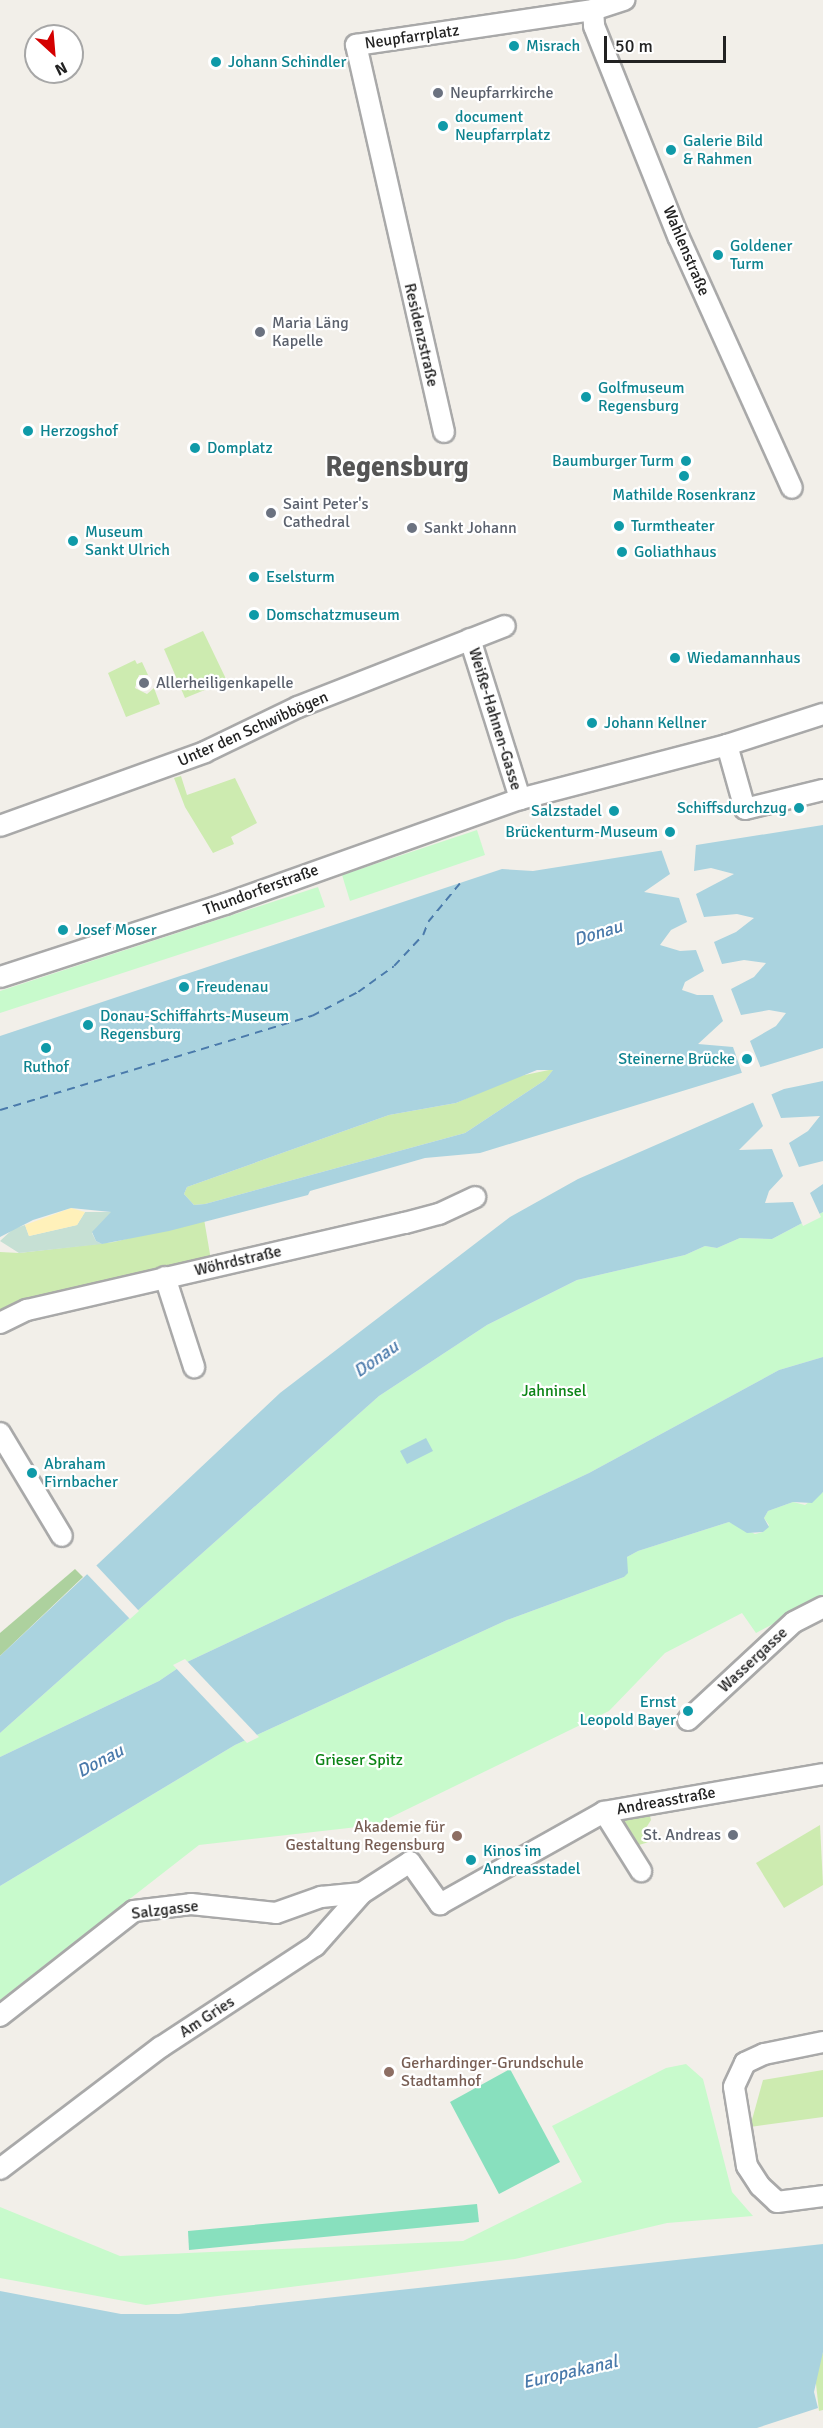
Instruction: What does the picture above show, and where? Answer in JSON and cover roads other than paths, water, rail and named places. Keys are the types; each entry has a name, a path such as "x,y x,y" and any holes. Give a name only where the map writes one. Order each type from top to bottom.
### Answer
{"street":[{"name":"Neupfarrplatz","path":"398,237 356,45 593,10 624,0"},
{"name":"Wahlenstraße","path":"593,10 594,26 679,238 792,488"},
{"name":"Residenzstraße","path":"398,237 444,432"},
{"name":"Unter den Schwibbögen","path":"0,826 205,752 298,707 505,626"},
{"name":"Weiße-Hahnen-Gasse","path":"470,639 520,799"},
{"name":"Thundorferstraße","path":"0,977 225,904 520,799 656,765 823,714"},
{"path":"727,745 745,809 823,790"},
{"name":"Wöhrdstraße","path":"0,1323 27,1310 440,1214 475,1197"},
{"path":"165,1277 194,1367"},
{"path":"0,1433 62,1536"},
{"name":"Wassergasse","path":"688,1720 794,1622 823,1607"},
{"name":"Andreasstraße","path":"410,1862 440,1904 604,1812 823,1774"},
{"path":"604,1812 641,1872"},
{"name":"Am Gries","path":"0,2169 161,2047 315,1946 362,1893 410,1862"},
{"name":"Salzgasse","path":"0,2016 134,1911 191,1904 276,1913 321,1897 362,1893"},
{"path":"823,2042 764,2054 745,2063 734,2087 747,2166 760,2186 777,2202 823,2196"}],"water":[{"name":"Donau","path":"823,825 823,1048 480,1153 425,1158 310,1191 308,1195 169,1231 102,1244 96,1241 92,1232 111,1212 71,1208 33,1220 0,1237 0,1036 502,869 533,871","holes":["537,1070 553,1070 545,1080 465,1133 205,1204 194,1205 184,1194 187,1187 389,1115 456,1103"]},
{"name":"Donau","path":"823,1081 823,1212 772,1239 740,1238 717,1248 705,1246 685,1255 577,1280 487,1325 379,1396 0,1733 0,1656 280,1393 510,1217 578,1179 784,1089"},
{"name":"Donau","path":"823,1357 823,1492 812,1503 793,1502 768,1511 764,1518 769,1527 763,1532 747,1533 729,1522 638,1551 627,1557 628,1573 624,1577 507,1620 235,1745 0,1886 0,1757 159,1681 187,1662 589,1473 779,1370"},
{"path":"426,1438 433,1451 407,1464 400,1451"},
{"name":"Europakanal","path":"823,2244 823,2352 814,2392 818,2408 757,2428 0,2428 0,2291 121,2314 179,2314"}],"place":[{"name":"Misrach","path":"514,46"},
{"name":"Johann Schindler","path":"216,62"},
{"name":"Neupfarrkirche","path":"438,93"},
{"name":"document Neupfarrplatz","path":"443,126"},
{"name":"Galerie Bild & Rahmen","path":"671,150"},
{"name":"Goldener Turm","path":"718,255"},
{"name":"Maria Läng Kapelle","path":"260,332"},
{"name":"Golfmuseum Regensburg","path":"586,397"},
{"name":"Herzogshof","path":"28,431"},
{"name":"Domplatz","path":"195,448"},
{"name":"Baumburger Turm","path":"686,461"},
{"name":"Mathilde Rosenkranz","path":"684,476"},
{"name":"Saint Peter's Cathedral","path":"271,513"},
{"name":"Turmtheater","path":"619,526"},
{"name":"Sankt Johann","path":"412,528"},
{"name":"Museum Sankt Ulrich","path":"73,541"},
{"name":"Goliathhaus","path":"622,552"},
{"name":"Eselsturm","path":"254,577"},
{"name":"Domschatzmuseum","path":"254,615"},
{"name":"Wiedamannhaus","path":"675,658"},
{"name":"Allerheiligenkapelle","path":"144,683"},
{"name":"Johann Kellner","path":"592,723"},
{"name":"Schiffsdurchzug","path":"799,808"},
{"name":"Salzstadel","path":"614,811"},
{"name":"Brückenturm-Museum","path":"670,832"},
{"name":"Josef Moser","path":"63,930"},
{"name":"Freudenau","path":"184,987"},
{"name":"Donau-Schiffahrts-Museum Regensburg","path":"88,1025"},
{"name":"Ruthof","path":"46,1048"},
{"name":"Steinerne Brücke","path":"747,1059"},
{"name":"Abraham Firnbacher","path":"32,1473"},
{"name":"Ernst Leopold Bayer","path":"688,1711"},
{"name":"St. Andreas","path":"733,1835"},
{"name":"Akademie für Gestaltung Regensburg","path":"457,1836"},
{"name":"Kinos im Andreasstadel","path":"471,1860"},
{"name":"Gerhardinger-Grundschule Stadtamhof","path":"389,2072"}],"district":[{"name":"Regensburg","path":"397,467"}],"park label":[{"name":"Jahninsel","path":"554,1391"},
{"name":"Grieser Spitz","path":"359,1760"}]}
